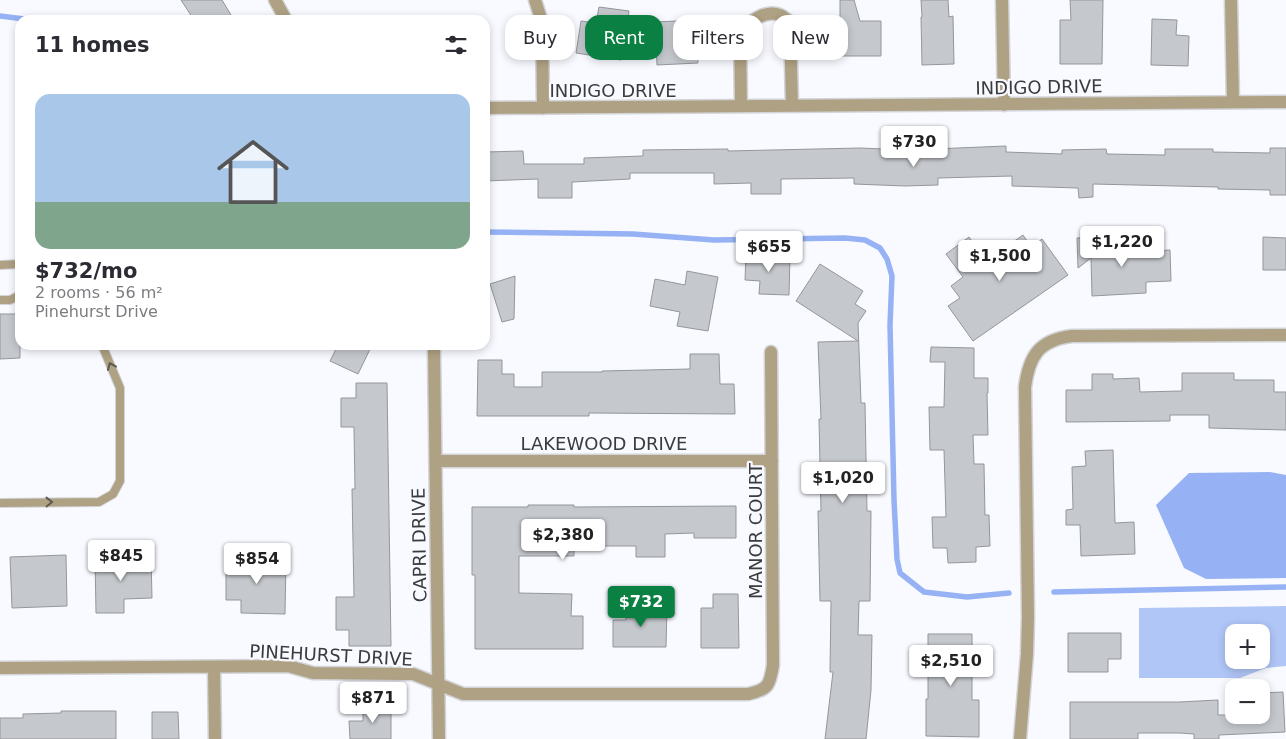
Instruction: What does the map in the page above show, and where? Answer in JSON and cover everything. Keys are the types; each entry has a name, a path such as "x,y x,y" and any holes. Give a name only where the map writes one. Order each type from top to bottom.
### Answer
{"street":[{"path":"275,0 283,15"},
{"path":"535,0 542,22 544,108"},
{"path":"1002,0 1004,105"},
{"path":"1231,0 1233,102"},
{"path":"741,106 740,32 751,21 769,13 780,15 790,22 792,106"},
{"name":"INDIGO DRIVE","path":"490,108 1286,102"},
{"path":"1020,739 1027,654 1028,603 1026,387 1027,371 1034,354 1044,345 1058,338 1072,336 1286,335"},
{"name":"CAPRI DRIVE","path":"434,350 439,739"},
{"name":"MANOR COURT","path":"748,694 766,688 771,679 774,665 771,352"},
{"name":"LAKEWOOD DRIVE","path":"436,461 772,460"},
{"name":"PINEHURST DRIVE","path":"0,668 288,666 313,673 413,674 462,694 748,694"},
{"path":"214,668 215,739"}],"lane":[{"path":"0,265 15,264"},
{"path":"0,300 10,300 15,298"},
{"path":"0,503 99,502 113,494 120,481 120,388 104,350"}],"shaded area":[{"path":"1270,472 1286,475 1286,578 1206,579 1184,568 1156,505 1189,473"},
{"path":"1286,606 1286,666 1270,668 1270,624 1225,624 1225,669 1263,669 1240,678 1139,678 1139,608"}],"building":[{"path":"181,0 222,0 231,15 191,15"},
{"path":"840,0 854,0 860,21 881,21 881,56 848,56 848,15 840,15"},
{"path":"921,0 948,0 949,17 953,16 954,64 922,65"},
{"path":"1070,0 1103,0 1102,64 1060,64 1060,20 1071,20"},
{"path":"599,7 629,11 628,15 598,15"},
{"path":"1152,19 1177,20 1176,35 1189,36 1188,66 1151,65"},
{"path":"581,21 585,22 585,54 576,53"},
{"path":"673,21 673,60 698,60 698,63 657,65 657,60 663,60 663,22"},
{"path":"1006,146 1006,152 1062,154 1062,150 1106,149 1107,154 1165,155 1165,149 1213,149 1213,152 1270,153 1270,148 1286,148 1286,195 1270,195 1270,190 1218,189 1218,187 1093,184 1093,197 1079,198 1078,188 1012,186 1012,176 938,178 938,185 905,186 854,184 854,178 781,179 781,194 751,194 751,183 714,184 714,173 630,173 630,179 572,182 572,198 538,198 538,179 490,181 490,152 523,151 524,164 584,164 584,158 643,156 643,150 728,149 728,151 860,148 909,150"},
{"path":"1023,235 1031,247 1042,239 1068,275 973,341 948,306 960,298 951,286 963,277 946,254 969,237 986,261"},
{"path":"1103,237 1104,249 1100,252 1170,250 1171,281 1146,282 1146,293 1092,296 1091,258 1078,268 1077,238"},
{"path":"1263,237 1286,238 1286,270 1263,270"},
{"path":"746,254 790,255 789,295 759,294 760,281 745,280"},
{"path":"820,264 863,291 855,304 866,311 858,323 861,403 865,403 867,511 871,511 870,601 859,601 858,635 872,635 871,690 866,739 825,739 833,672 830,672 831,601 820,601 818,511 821,511 819,419 821,419 818,342 858,341 796,301"},
{"path":"687,271 718,277 708,331 677,326 680,312 650,306 655,279 685,285"},
{"path":"515,276 514,319 502,322 490,284"},
{"path":"0,314 15,314 15,350 20,350 20,358 0,359"},
{"path":"931,347 974,348 974,378 988,378 988,435 973,435 974,464 984,464 985,515 989,515 990,546 976,547 976,562 948,563 947,548 933,548 932,517 946,517 944,450 930,450 929,407 944,407 945,362 930,362"},
{"path":"336,350 370,350 358,374 330,361"},
{"path":"690,354 719,354 720,384 734,384 735,414 589,413 589,416 477,416 478,360 502,360 502,374 514,374 514,387 542,387 542,372 690,369"},
{"path":"1182,373 1234,373 1234,380 1274,380 1274,392 1286,392 1286,430 1209,428 1209,415 1170,415 1170,421 1066,422 1066,390 1092,390 1092,374 1113,374 1113,379 1139,378 1140,392 1182,391"},
{"path":"356,383 387,383 391,646 349,646 349,630 336,630 336,597 354,597 352,489 355,489 354,427 341,427 341,398 356,398"},
{"path":"1113,450 1115,523 1134,522 1135,554 1081,556 1080,525 1066,525 1066,510 1073,509 1072,467 1086,466 1085,451"},
{"path":"528,505 574,505 574,507 736,506 736,538 694,538 694,533 665,534 665,557 636,557 636,546 574,546 574,556 519,556 519,593 572,594 571,616 583,616 583,649 475,649 475,575 472,575 472,507 528,507"},
{"path":"66,555 67,606 12,608 10,557"},
{"path":"151,557 152,598 124,599 124,613 96,613 95,558"},
{"path":"226,559 286,559 285,614 241,613 241,600 226,600"},
{"path":"713,594 738,594 739,648 701,648 701,608 713,608"},
{"path":"626,607 667,607 666,647 613,647 613,620 626,620"},
{"path":"1068,633 1121,633 1121,659 1108,659 1108,672 1068,672"},
{"path":"928,634 972,634 972,700 979,700 979,737 926,736"},
{"path":"1283,692 1285,732 1219,735 1219,739 1194,739 1194,734 1138,733 1138,739 1070,739 1070,702 1218,700 1218,715 1225,715 1225,724 1270,724 1270,693"},
{"path":"363,705 391,705 391,739 350,739 349,721 363,721"},
{"path":"61,711 116,711 116,739 0,739 0,718 23,718 23,714 61,713"},
{"path":"152,712 178,712 179,739 152,739"}],"waterway":[{"path":"0,16 15,18"},
{"path":"490,232 633,234 714,240 845,238 865,240 880,248 887,259 892,276 890,325 894,500 897,559 900,573 924,592 967,597 1009,593"},
{"path":"1054,592 1286,587"}]}
